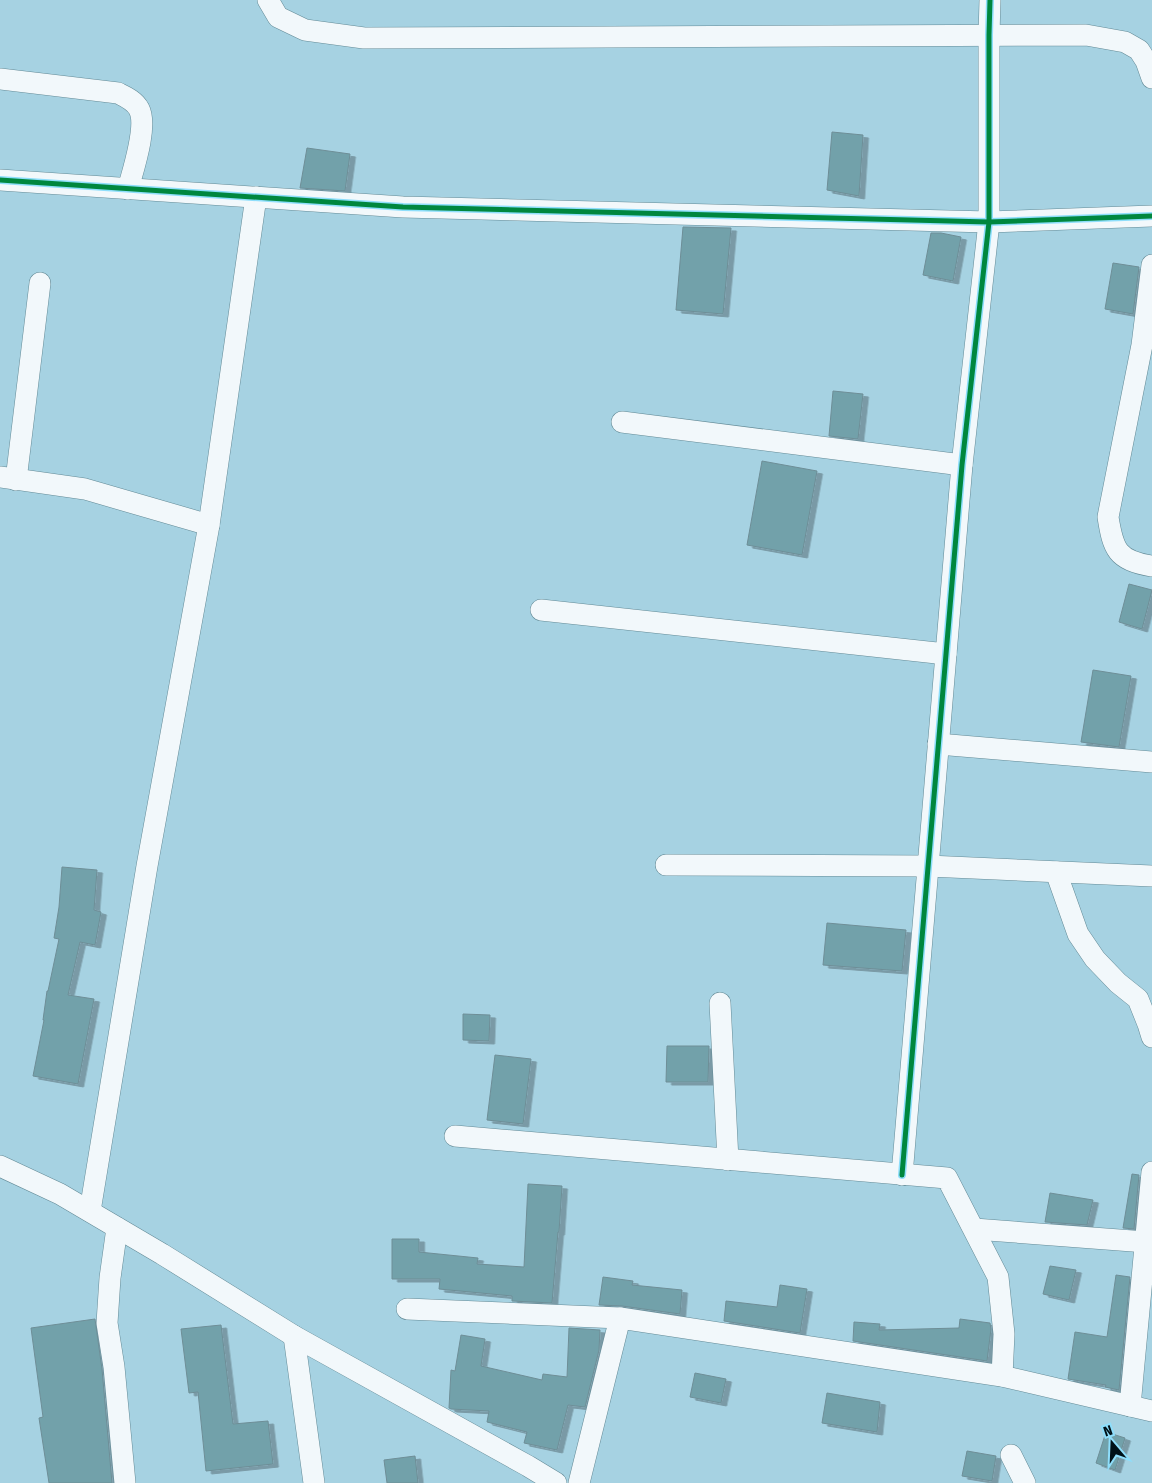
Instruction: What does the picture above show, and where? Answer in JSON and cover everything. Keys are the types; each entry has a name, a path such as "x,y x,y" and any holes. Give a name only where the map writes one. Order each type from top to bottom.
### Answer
{"street":[{"path":"268,0 278,16 305,30 364,38 1086,35 1125,42 1139,50 1152,78"},
{"path":"902,1175 962,465 990,222 990,0"},
{"path":"0,79 118,93 130,99 139,109 143,126 128,189"},
{"path":"0,180 403,207 990,222 1152,216"},
{"path":"90,1211 147,866 209,524 256,197"},
{"path":"1152,264 1142,345 1108,517 1112,540 1122,557 1138,564 1152,566"},
{"path":"40,283 8,478 84,490 209,524"},
{"path":"622,422 962,465"},
{"path":"542,610 946,654"},
{"path":"938,744 1152,762"},
{"path":"666,865 928,866 1152,876"},
{"path":"1056,872 1078,934 1095,959 1118,983 1138,999 1152,1037"},
{"path":"720,1002 728,1160"},
{"path":"455,1136 948,1178 998,1277 1004,1334 1002,1376"},
{"path":"0,1166 60,1194 90,1211 294,1336 556,1483"},
{"path":"1130,1406 1152,1172"},
{"path":"117,1228 110,1278 108,1323 125,1483"},
{"path":"974,1229 1146,1242"},
{"path":"407,1309 620,1318 1002,1376 1152,1411"},
{"path":"579,1483 620,1318"},
{"path":"294,1336 314,1483"},
{"path":"1011,1455 1025,1483"}],"building":[{"path":"832,132 863,135 859,196 827,190"},
{"path":"307,148 350,154 345,191 300,188"},
{"path":"683,227 731,228 723,314 676,310"},
{"path":"931,233 961,237 953,281 923,275"},
{"path":"1113,263 1139,267 1133,314 1105,309"},
{"path":"833,391 863,394 858,439 829,436"},
{"path":"762,461 817,471 802,555 747,545"},
{"path":"1129,584 1152,590 1142,629 1119,622"},
{"path":"1093,670 1131,676 1119,747 1081,742"},
{"path":"62,867 97,870 94,910 101,912 95,945 80,942 68,995 94,999 78,1084 33,1076 44,1020 47,991 59,939 54,938"},
{"path":"827,923 906,930 902,971 823,965"},
{"path":"463,1014 490,1015 489,1041 463,1040"},
{"path":"667,1046 709,1046 708,1082 666,1082"},
{"path":"495,1055 531,1059 523,1124 487,1120"},
{"path":"1132,1174 1139,1175 1134,1229 1123,1228"},
{"path":"528,1184 562,1186 552,1303 512,1301 512,1296 439,1289 440,1279 392,1279 392,1239 419,1239 419,1252 478,1258 477,1264 524,1267"},
{"path":"1050,1193 1093,1200 1087,1225 1045,1222"},
{"path":"1050,1266 1076,1270 1069,1300 1043,1294"},
{"path":"1116,1275 1130,1277 1119,1390 1105,1387 1106,1385 1068,1379 1075,1332 1107,1337"},
{"path":"603,1277 633,1281 632,1285 682,1290 680,1314 622,1306 599,1305"},
{"path":"780,1285 807,1289 800,1333 724,1321 726,1301 777,1307"},
{"path":"95,1319 102,1369 112,1483 49,1483 39,1418 43,1417 31,1328"},
{"path":"960,1319 990,1323 987,1361 853,1341 854,1322 880,1324 879,1330 959,1328"},
{"path":"221,1325 233,1424 268,1421 273,1464 206,1471 198,1392 189,1393 181,1329"},
{"path":"569,1328 600,1330 599,1350 585,1407 568,1405 557,1450 524,1443 527,1432 487,1422 489,1411 449,1408 451,1370 455,1371 461,1335 485,1339 481,1366 542,1380 543,1374 567,1377"},
{"path":"695,1373 726,1379 721,1403 690,1397"},
{"path":"827,1393 880,1402 877,1432 822,1423"},
{"path":"1106,1432 1125,1438 1115,1470 1096,1463"},
{"path":"967,1451 996,1456 992,1481 962,1476"},
{"path":"415,1456 418,1483 387,1483 384,1460"}],"cycle path":[{"path":"902,1175 962,465 989,222 990,0"},
{"path":"0,180 403,207 989,222 1152,216"}]}
